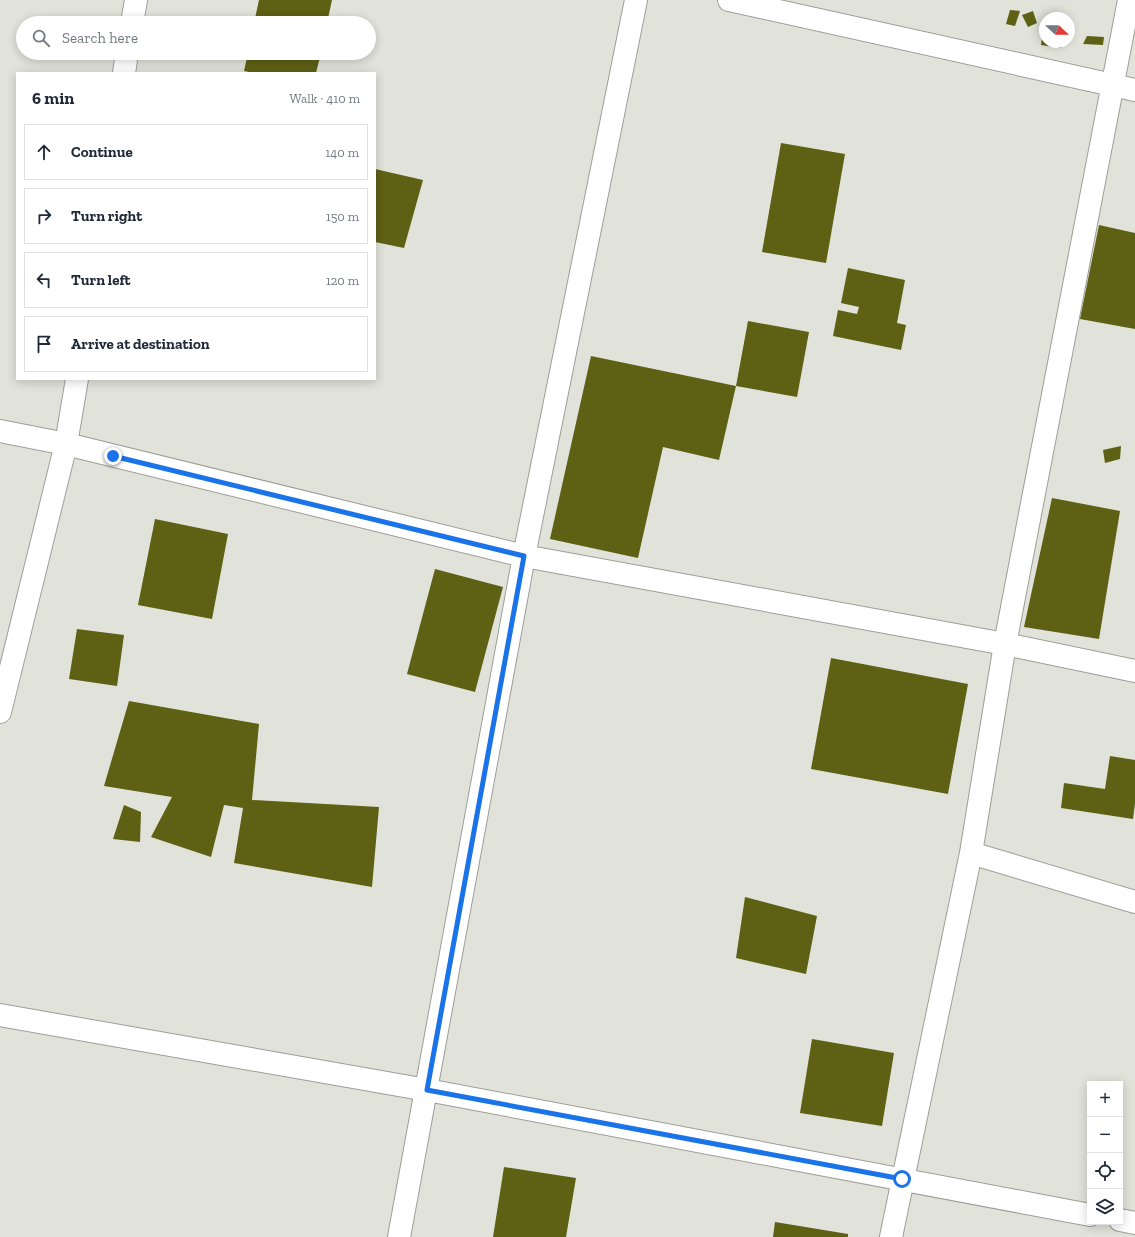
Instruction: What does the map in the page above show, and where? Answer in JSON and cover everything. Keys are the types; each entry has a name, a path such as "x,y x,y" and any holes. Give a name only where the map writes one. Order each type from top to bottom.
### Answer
{"street":[{"path":"133,16 136,0"},
{"path":"399,1237 524,556 636,0"},
{"path":"729,0 1135,90"},
{"path":"891,1237 971,853 1005,644 1129,0"},
{"path":"124,72 126,60"},
{"path":"0,712 66,444 76,380"},
{"path":"0,431 66,444 524,556 1005,644 1135,671"},
{"path":"971,853 1135,902"},
{"path":"0,1015 427,1090 1087,1214"},
{"path":"1123,1221 1135,1223"}],"building":[{"path":"259,0 332,0 329,16 256,16"},
{"path":"1010,10 1020,11 1015,26 1006,24"},
{"path":"1033,11 1037,23 1028,27 1022,15"},
{"path":"1087,36 1104,37 1103,45 1083,44"},
{"path":"246,60 319,60 316,72 244,71"},
{"path":"781,143 845,154 826,263 762,252"},
{"path":"376,169 423,180 404,248 376,242"},
{"path":"1099,225 1135,233 1135,329 1080,319"},
{"path":"848,268 905,280 897,323 906,325 901,350 833,336 838,310 857,314 859,307 841,303"},
{"path":"748,321 809,332 797,397 736,386"},
{"path":"591,356 736,386 719,460 663,447 638,558 550,539"},
{"path":"1121,446 1120,459 1105,463 1103,450"},
{"path":"1052,498 1120,511 1099,639 1024,627"},
{"path":"155,519 228,534 212,619 138,605"},
{"path":"435,569 503,587 475,692 407,674"},
{"path":"77,629 124,635 117,686 69,679"},
{"path":"831,658 968,684 948,794 811,769"},
{"path":"129,701 259,724 252,800 379,807 372,887 234,863 243,808 224,805 211,857 151,837 172,797 104,786"},
{"path":"1110,756 1135,760 1135,803 1133,819 1061,808 1064,783 1105,789"},
{"path":"124,805 141,812 140,842 113,839"},
{"path":"745,897 817,916 806,974 736,958"},
{"path":"812,1039 894,1053 882,1126 800,1113"},
{"path":"504,1167 576,1178 566,1237 493,1237"},
{"path":"775,1222 848,1234 848,1237 773,1237"}],"route":[{"path":"113,456 524,556 427,1090 902,1179"}]}
